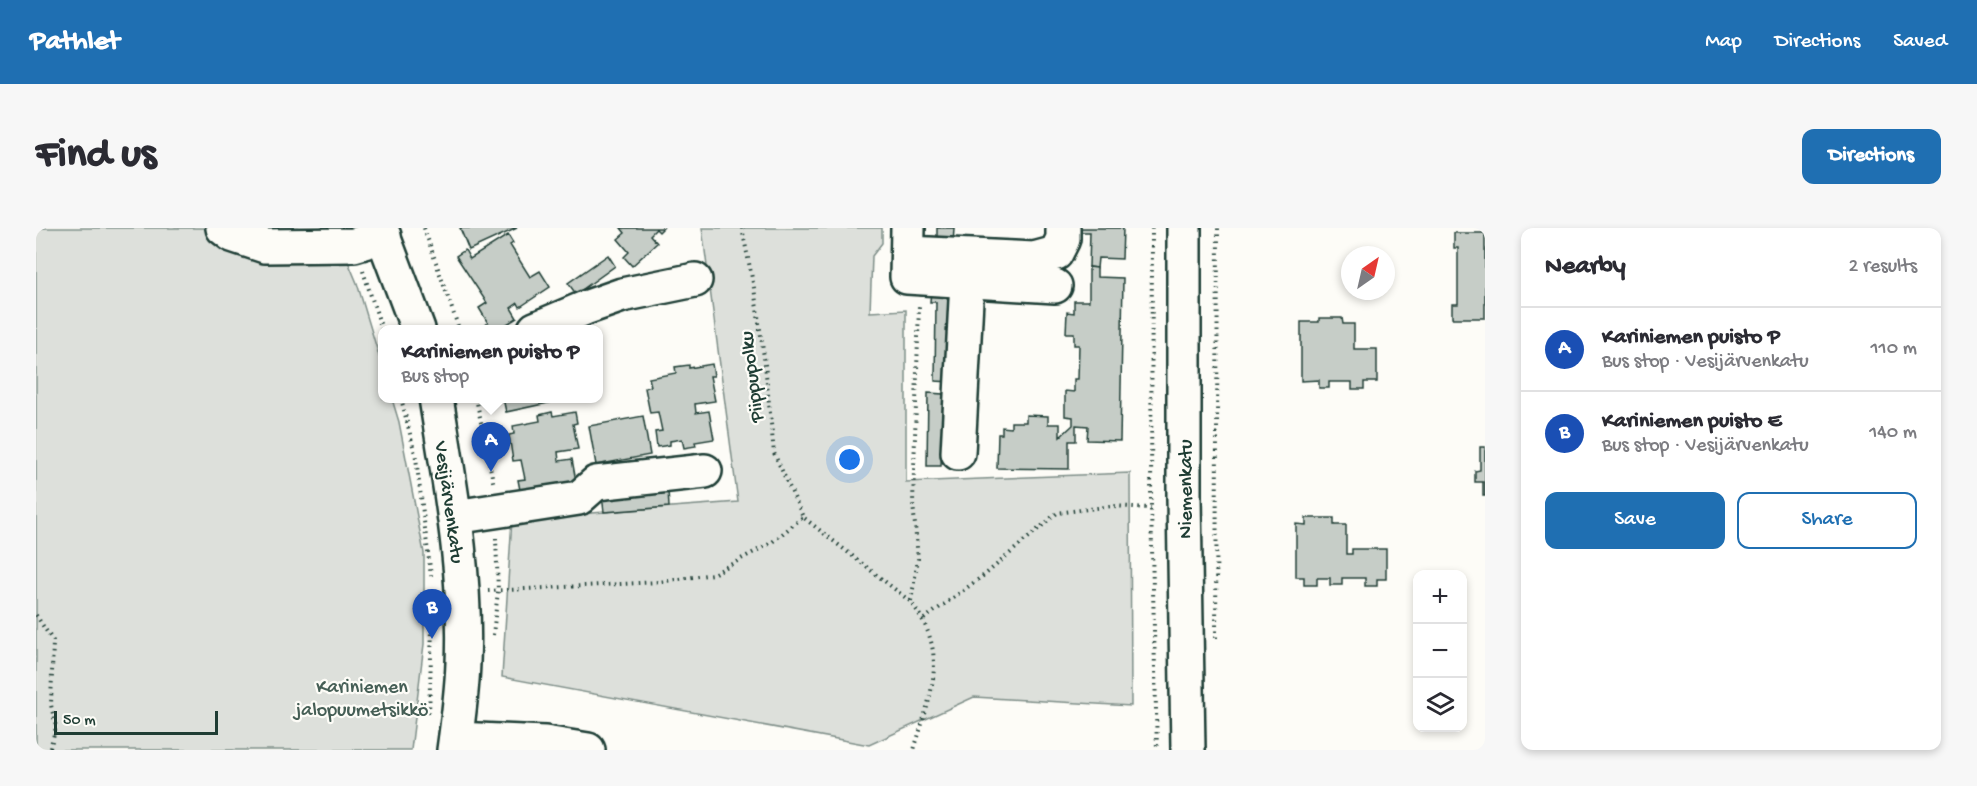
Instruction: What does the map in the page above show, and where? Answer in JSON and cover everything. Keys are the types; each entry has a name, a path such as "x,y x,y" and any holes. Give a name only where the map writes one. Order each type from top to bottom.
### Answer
{"street":[{"path":"223,228 232,235 265,246 376,233 416,325"},
{"path":"908,253 1034,259 1056,253 1063,239 1063,228"},
{"name":"Niemenkatu","path":"1184,228 1184,497 1188,750"},
{"path":"908,253 967,281 1055,285"},
{"path":"546,325 622,295 695,280"},
{"path":"958,453 967,281"},
{"name":"Vesijärvenkatu","path":"437,403 455,517 447,585 464,663 455,744"},
{"path":"455,517 579,498 596,483 705,471"},
{"path":"455,744 545,743 588,750"}],"path":[{"path":"424,228 457,325"},
{"name":"Piippupolku","path":"742,228 754,288 765,364 774,453 803,517"},
{"path":"1152,228 1151,508 1156,750"},
{"path":"1216,646 1218,228"},
{"path":"376,233 382,325"},
{"path":"911,602 918,559 913,503 919,309"},
{"path":"402,403 447,585"},
{"path":"924,619 987,573 1057,513 1113,506 1151,508"},
{"path":"428,721 434,591 447,585 498,591 647,583 713,574 771,543 803,517 911,602 924,619 935,650 933,685 914,750"},
{"path":"36,615 53,641 51,705 56,727 50,748 47,750"}],"green space":[{"name":"Kariniemen jalopuumetsikkö","path":"36,228 266,228 279,243 314,228 334,228 357,283 378,352 378,403 393,403 399,422 424,553 424,644 411,750 36,750"},
{"path":"702,228 882,228 882,243 872,256 870,312 906,310 906,482 1130,473 1131,706 974,697 869,745 502,677 512,519 738,502"}],"building":[{"path":"460,228 517,228 469,250"},
{"path":"621,228 663,228 659,232 656,229 650,235 657,243 632,266 624,257 629,252 618,239 625,233"},
{"path":"937,228 954,228 953,244 937,244"},
{"path":"1080,228 1123,228 1122,259 1098,258 1097,268 1089,267 1090,232 1079,232"},
{"path":"1454,233 1485,233 1485,318 1452,318 1452,304 1458,304 1458,248 1454,248"},
{"path":"508,235 513,243 510,245 530,277 540,271 550,287 520,307 518,303 511,308 517,318 506,325 485,325 488,323 479,308 487,303 456,256 465,250 470,259"},
{"path":"608,255 615,266 576,294 568,283"},
{"path":"1089,267 1097,268 1097,277 1123,278 1120,441 1087,440 1088,426 1076,425 1076,441 1069,441 1069,469 997,468 998,434 1002,434 1002,427 1011,428 1011,422 1026,422 1026,415 1048,416 1048,424 1060,424 1060,437 1073,425 1073,417 1065,416 1065,391 1074,392 1074,379 1078,379 1079,345 1074,345 1074,333 1066,333 1067,312 1074,313 1074,301 1089,301"},
{"path":"931,290 952,290 951,382 935,381 936,302 930,302"},
{"path":"1319,318 1342,318 1343,324 1354,324 1354,349 1377,349 1377,382 1364,382 1364,389 1352,389 1352,382 1329,382 1329,388 1319,388 1319,380 1301,381 1301,322 1319,322"},
{"path":"712,364 714,376 710,376 715,401 695,404 696,413 709,411 714,439 695,442 696,446 684,448 682,439 670,441 670,445 657,447 655,432 662,431 658,412 650,413 645,388 651,386 649,378 676,373 675,367 689,365 689,368"},
{"path":"928,393 943,394 941,466 927,466"},
{"path":"504,403 548,403 506,412"},
{"path":"552,412 553,416 575,412 577,423 573,424 578,449 558,452 559,461 572,459 577,487 521,495 518,480 525,479 521,460 513,461 509,435 514,434 513,426 540,421 539,415"},
{"path":"643,416 650,455 596,465 589,426"},
{"path":"1480,447 1485,447 1485,496 1483,496 1483,482 1475,482 1475,471 1480,470"},
{"path":"668,490 669,507 604,512 602,495"},
{"path":"1306,518 1334,518 1334,525 1346,525 1346,554 1352,554 1352,549 1386,549 1386,579 1377,579 1377,586 1365,586 1365,578 1342,578 1342,585 1330,585 1330,578 1317,578 1317,585 1304,585 1304,577 1296,577 1296,524 1306,525"}],"place":[{"name":"Kariniemen puisto P","path":"491,472"},
{"name":"Kariniemen puisto E","path":"432,639"}]}
